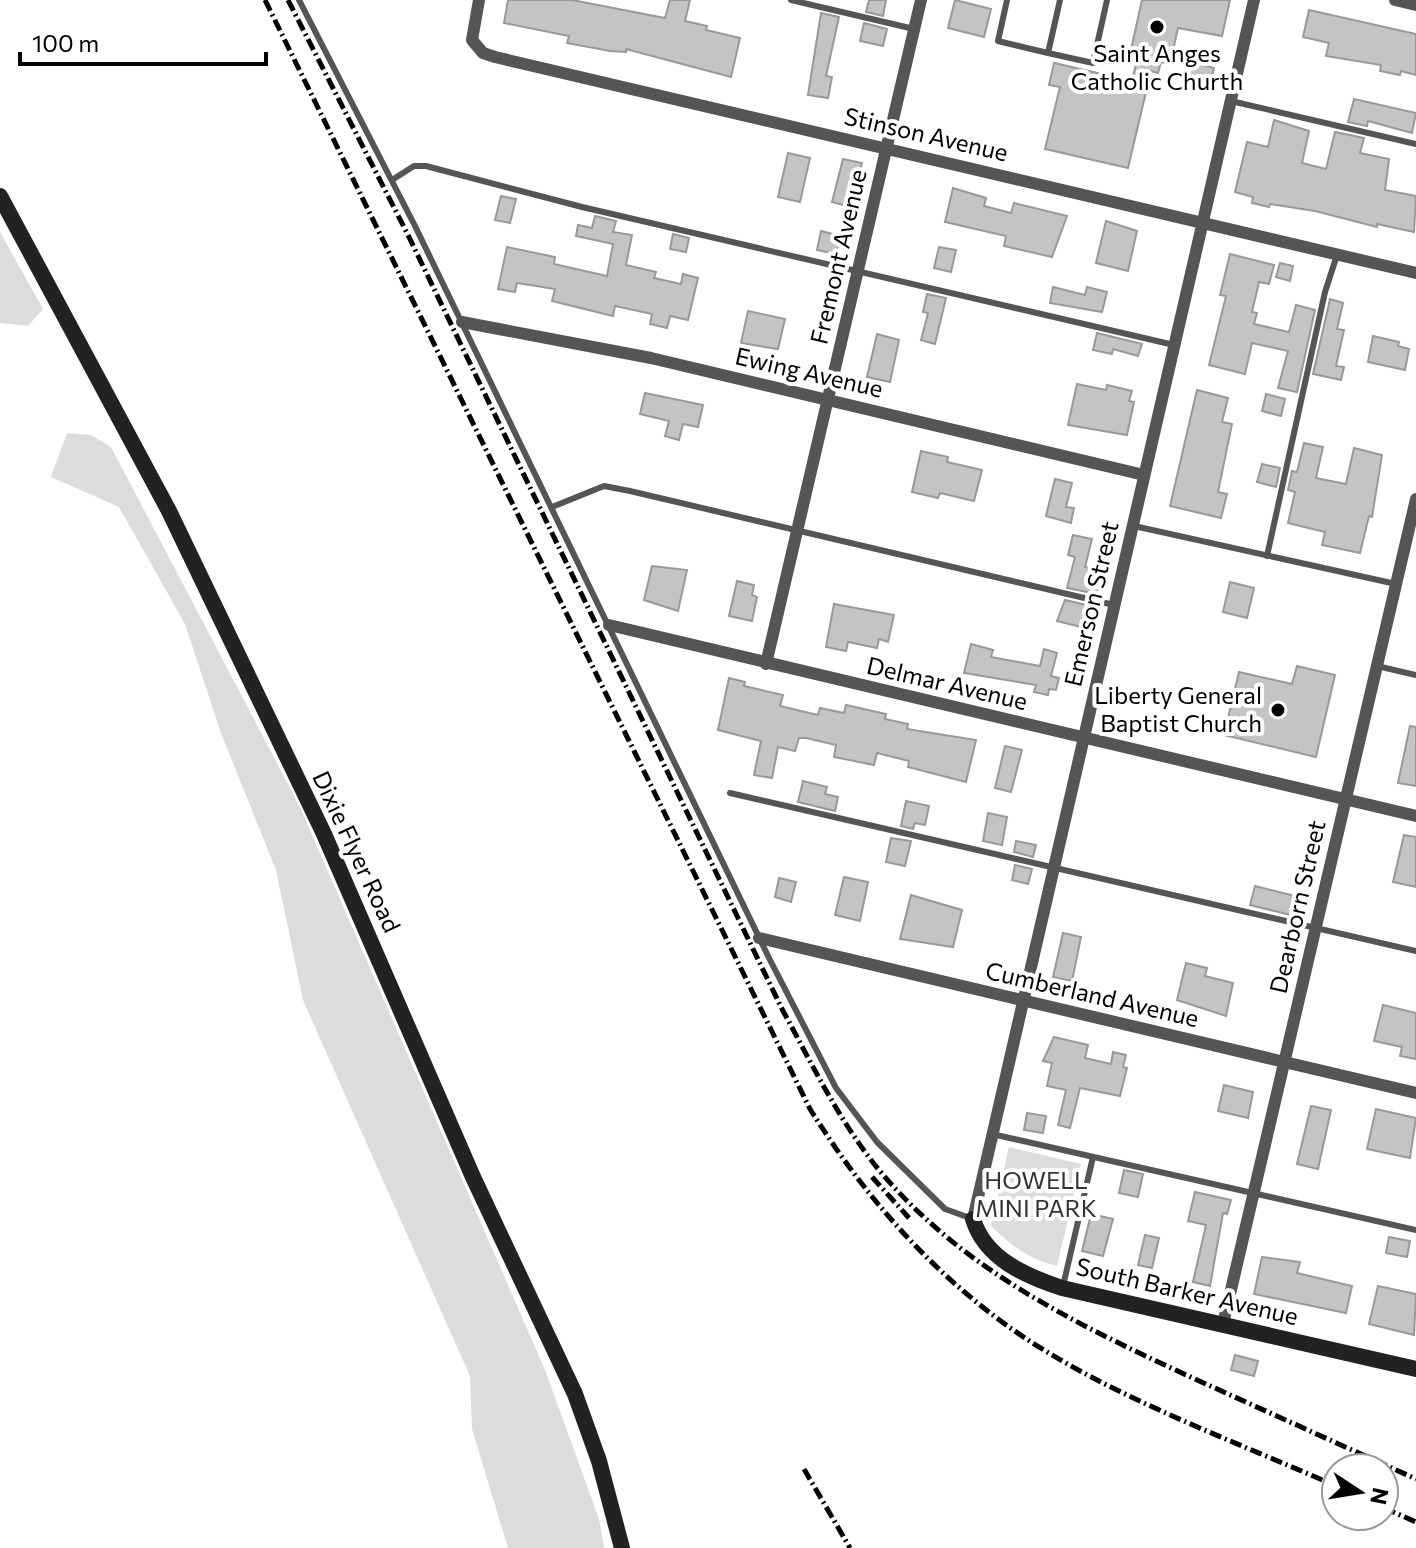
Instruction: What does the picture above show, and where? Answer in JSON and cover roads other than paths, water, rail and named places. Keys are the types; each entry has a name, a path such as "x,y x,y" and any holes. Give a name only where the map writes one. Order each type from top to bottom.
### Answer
{"street":[{"name":"Stinson Avenue","path":"479,0 472,40 483,53 1416,273"},
{"name":"Fremont Avenue","path":"766,664 921,0"},
{"name":"Emerson Street","path":"973,1219 1254,0"},
{"path":"1395,0 1416,5"},
{"name":"Dixie Flyer Road","path":"0,196 169,511 324,834 473,1177 575,1394 599,1461 622,1548"},
{"name":"Ewing Avenue","path":"462,322 651,358 1144,475"},
{"name":"Dearborn Street","path":"1223,1324 1376,666 1396,584 1412,537 1416,499"},
{"name":"Delmar Avenue","path":"609,625 1416,816"},
{"name":"Cumberland Avenue","path":"759,938 1416,1093"},
{"name":"South Barker Avenue","path":"973,1219 982,1239 996,1255 1022,1273 1062,1288 1416,1369"}],"lane":[{"path":"299,0 462,322 820,1059 853,1114 945,1209 973,1219"},
{"path":"791,0 914,29"},
{"path":"1007,0 998,41 1093,63 1107,0"},
{"path":"1048,53 1060,0"},
{"path":"1231,101 1416,144"},
{"path":"392,180 414,166 426,166 582,207 1174,345"},
{"path":"1267,556 1325,292 1337,255"},
{"path":"552,507 604,486 1114,605"},
{"path":"1133,525 1396,584"},
{"path":"1376,666 1416,675"},
{"path":"730,793 1416,951"},
{"path":"992,1134 1416,1230"},
{"path":"1062,1288 1093,1157"}],"railway":[{"path":"265,0 810,1109 852,1171 924,1255 1009,1327 1085,1374 1168,1414 1320,1479"},
{"path":"288,0 408,235 782,1009 851,1132 879,1170 945,1236 981,1264 1059,1312 1142,1354 1416,1479"},
{"path":"872,1177 909,1218"},
{"path":"804,1469 850,1548"},
{"path":"1400,1515 1416,1522"}],"place":[{"name":"Saint Anges Catholic Churth","path":"1157,27"},
{"name":"Liberty General Baptist Church","path":"1278,710"}],"park label":[{"name":"HOWELL MINI PARK","path":"1036,1195"}]}
